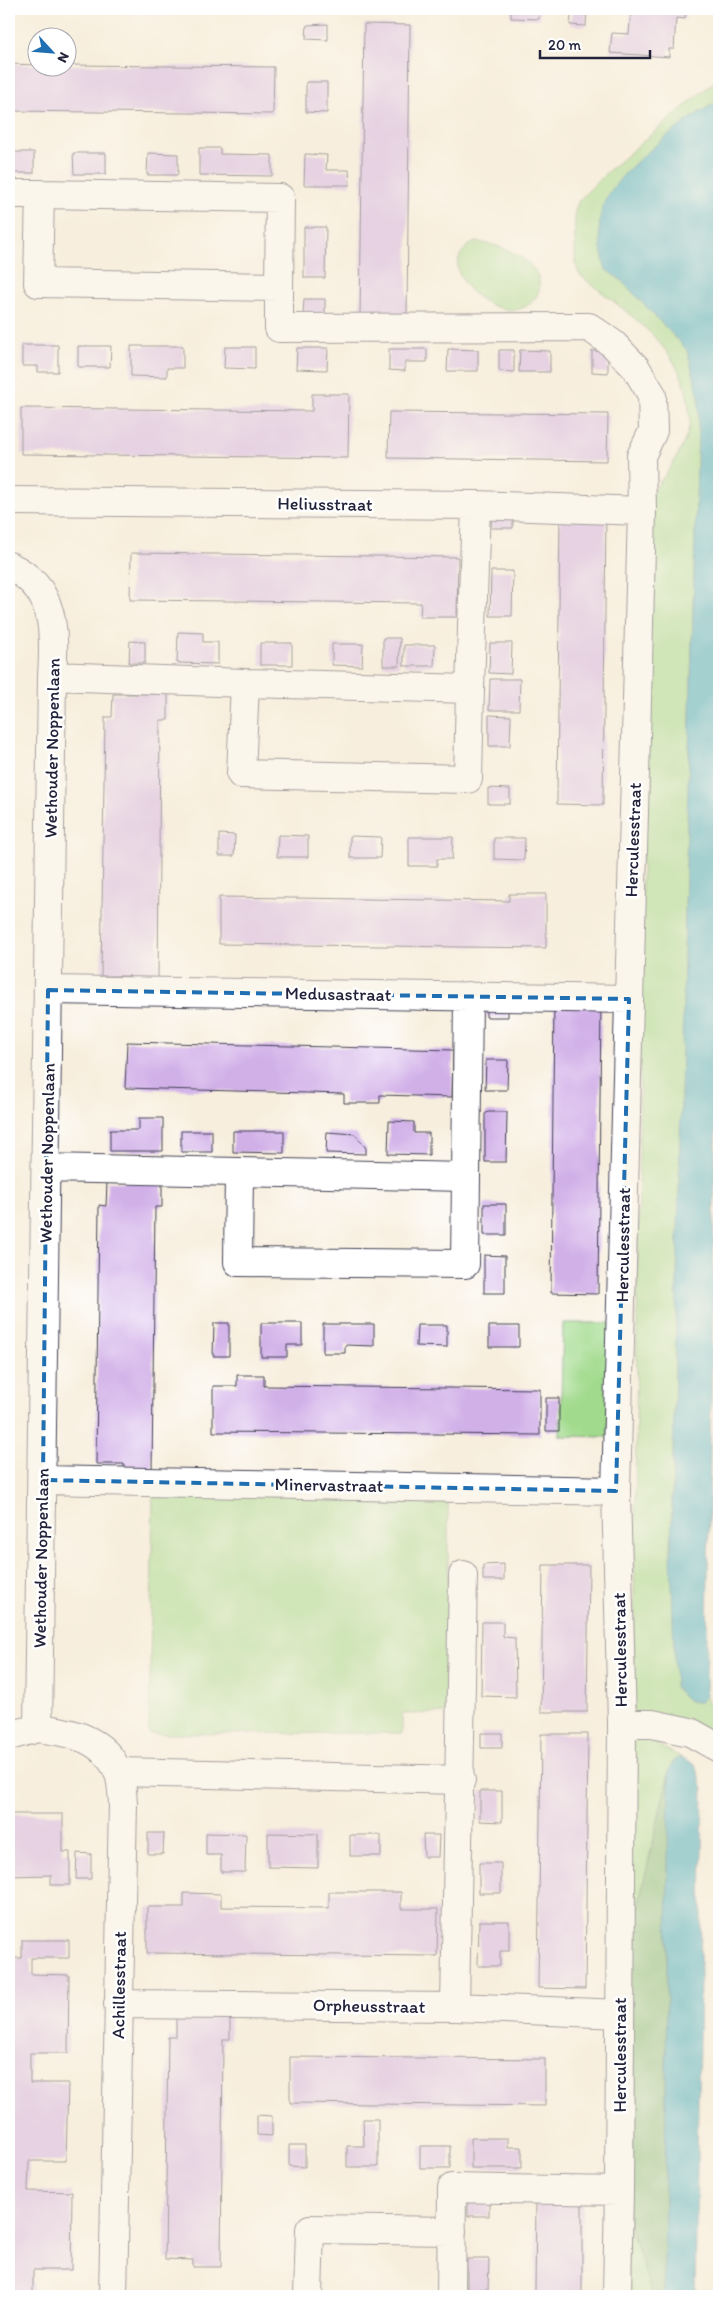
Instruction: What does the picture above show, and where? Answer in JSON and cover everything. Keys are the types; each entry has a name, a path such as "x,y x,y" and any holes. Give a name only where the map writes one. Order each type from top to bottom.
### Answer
{"street":[{"path":"9,194 40,194 280,198 279,287 38,283 40,194"},
{"name":"Herculesstraat","path":"279,287 279,328 589,327 613,344 636,368 652,395 653,431 641,456 642,511 616,1491 622,1724 617,2296"},
{"name":"Heliusstraat","path":"9,502 476,505 642,511"},
{"path":"245,683 241,774 468,779 476,505"},
{"name":"Wethouder Noppenlaan","path":"9,566 25,574 47,602 55,638 52,676 47,1168 38,1728"},
{"path":"52,676 470,689"},
{"name":"Medusastraat","path":"48,990 629,1000"},
{"path":"239,1172 238,1262 465,1264 468,996"},
{"path":"47,1168 466,1177"},
{"name":"Minervastraat","path":"42,1480 616,1491"},
{"path":"455,2007 464,1575"},
{"path":"622,1724 652,1724 690,1732 719,1748"},
{"path":"9,1736 38,1728"},
{"name":"Achillesstraat","path":"38,1728 72,1732 102,1747 119,1772 123,1802 113,2296"},
{"path":"119,1772 461,1780"},
{"name":"Orpheusstraat","path":"118,2004 455,2007 620,2014"},
{"path":"451,2296 452,2188 619,2191"},
{"path":"308,2296 310,2229 452,2230"}],"highlighted area":[{"path":"48,990 629,999 616,1491 43,1480"}],"green space":[{"path":"716,80 719,81 719,101 699,112 606,270 620,279 687,350 699,396 687,824 671,1553 700,1702 706,1696 719,1737 633,1713 646,499 677,456 686,437 690,416 686,389 678,369 665,350 633,317 579,274 575,262 575,210 579,200 608,171"},
{"path":"475,242 507,250 527,262 539,279 539,290 532,302 525,307 511,310 497,307 482,300 470,290 461,277 458,265 462,252"},
{"path":"563,1323 611,1323 608,1437 560,1436"},
{"path":"153,1491 448,1495 448,1713 402,1714 402,1733 149,1734"},
{"path":"633,1738 646,1739 681,1757 674,1760 669,1772 627,1956"},
{"path":"669,1772 664,2296 653,2296 627,2218 627,1956"},
{"path":"627,2218 653,2296 627,2296"}],"water":[{"path":"719,101 719,920 706,1696 700,1702 692,1702 686,1699 675,1687 671,1553 687,824 699,396 687,350 620,279 606,270 601,248 599,224 602,209 608,195 635,164 670,133"},
{"path":"681,1757 695,1764 703,1789 695,2296 664,2296 669,1772 674,1760"}],"building":[{"path":"511,9 540,9 539,19 511,18"},
{"path":"572,9 587,9 586,26 570,25"},
{"path":"631,9 686,9 685,19 676,18 674,49 669,49 669,57 610,53 612,33 629,34"},
{"path":"328,24 328,40 306,39 307,25"},
{"path":"364,24 410,25 407,316 360,316"},
{"path":"9,64 28,65 28,78 78,78 78,65 274,67 273,114 9,111"},
{"path":"306,82 327,82 327,113 306,112"},
{"path":"199,148 220,148 220,154 272,155 272,176 199,175"},
{"path":"9,152 34,152 34,173 9,173"},
{"path":"73,153 106,153 106,174 74,174"},
{"path":"148,153 178,154 178,175 147,175"},
{"path":"305,154 327,155 326,170 349,170 350,185 304,185"},
{"path":"304,227 326,227 325,278 304,278"},
{"path":"304,299 325,299 325,315 303,315"},
{"path":"22,345 58,345 58,372 38,372 38,366 22,366"},
{"path":"78,346 111,346 110,367 78,367"},
{"path":"131,346 183,346 183,368 167,368 167,377 131,376"},
{"path":"225,347 255,347 255,369 224,368"},
{"path":"297,348 328,348 327,370 296,369"},
{"path":"389,349 427,349 427,362 405,362 405,371 389,370"},
{"path":"448,349 478,350 478,371 447,371"},
{"path":"499,350 514,350 514,372 499,371"},
{"path":"520,350 550,351 550,372 519,372"},
{"path":"592,351 608,351 608,373 592,372"},
{"path":"312,394 349,394 348,458 21,454 21,408 312,411"},
{"path":"389,412 608,414 607,461 388,458"},
{"path":"492,513 513,513 513,528 491,528"},
{"path":"560,514 606,514 603,805 557,804"},
{"path":"131,553 458,557 457,617 420,617 421,603 130,600"},
{"path":"491,571 513,571 512,616 490,616"},
{"path":"178,632 203,633 203,642 218,642 218,664 177,663"},
{"path":"383,638 400,638 399,666 383,666"},
{"path":"130,641 145,642 145,663 129,663"},
{"path":"260,643 292,643 292,665 260,665"},
{"path":"490,643 512,643 511,674 489,673"},
{"path":"332,644 363,644 362,666 332,665"},
{"path":"404,645 435,645 434,666 404,666"},
{"path":"490,679 520,679 519,710 489,710"},
{"path":"113,694 168,694 168,720 160,720 158,984 129,984 130,976 101,976 105,717 112,717"},
{"path":"489,715 511,716 510,746 489,746"},
{"path":"488,788 510,789 510,804 488,804"},
{"path":"219,834 235,835 234,856 219,856"},
{"path":"278,835 308,836 308,857 277,857"},
{"path":"350,836 381,837 380,858 350,858"},
{"path":"409,837 453,837 452,859 437,859 437,866 409,866"},
{"path":"494,838 525,838 524,860 494,859"},
{"path":"509,894 546,894 546,948 219,944 219,897 509,901"},
{"path":"486,1001 508,1002 508,1017 486,1017"},
{"path":"554,1003 601,1003 598,1294 551,1293"},
{"path":"127,1042 453,1050 452,1097 380,1095 380,1103 344,1103 344,1094 125,1088"},
{"path":"486,1060 508,1060 507,1090 485,1090"},
{"path":"488,1112 507,1112 506,1162 485,1162 485,1114"},
{"path":"139,1118 163,1118 163,1151 110,1151 110,1130 139,1130"},
{"path":"389,1121 414,1122 414,1133 429,1133 429,1155 388,1154"},
{"path":"181,1131 212,1131 212,1152 181,1152"},
{"path":"233,1131 284,1131 284,1153 233,1152"},
{"path":"327,1132 355,1134 366,1148 366,1154 326,1153"},
{"path":"107,1182 162,1182 162,1207 155,1207 152,1472 124,1472 124,1464 96,1464 99,1205 106,1206"},
{"path":"484,1204 506,1204 506,1235 484,1235"},
{"path":"484,1255 505,1256 505,1293 484,1293"},
{"path":"214,1323 229,1323 229,1356 213,1356"},
{"path":"261,1323 302,1323 302,1345 287,1345 287,1357 261,1357"},
{"path":"323,1324 374,1324 374,1346 345,1345 345,1353 323,1353"},
{"path":"417,1325 447,1325 447,1347 416,1346"},
{"path":"489,1326 519,1326 519,1347 489,1347"},
{"path":"237,1375 264,1375 264,1386 540,1389 540,1435 213,1432 213,1386 237,1386"},
{"path":"546,1398 559,1398 559,1431 546,1431"},
{"path":"504,1564 504,1580 483,1580 483,1565"},
{"path":"543,1565 589,1565 587,1712 541,1712"},
{"path":"482,1622 503,1622 503,1637 515,1638 516,1697 481,1696"},
{"path":"481,1733 502,1733 502,1748 481,1748"},
{"path":"541,1734 588,1734 585,1989 538,1988"},
{"path":"480,1791 502,1791 502,1822 480,1821"},
{"path":"9,1814 63,1814 63,1852 70,1852 70,1885 51,1885 51,1875 9,1876"},
{"path":"148,1833 164,1833 163,1854 148,1854"},
{"path":"206,1833 246,1834 245,1872 221,1872 221,1855 206,1855"},
{"path":"268,1833 318,1834 318,1868 268,1867"},
{"path":"350,1835 381,1835 381,1856 350,1856"},
{"path":"423,1835 439,1835 438,1857 424,1857"},
{"path":"77,1853 91,1854 91,1879 76,1879"},
{"path":"479,1863 501,1863 501,1893 479,1893"},
{"path":"329,1892 401,1892 401,1909 438,1909 437,1956 147,1953 147,1907 184,1907 184,1893 221,1894 221,1907 329,1908"},
{"path":"479,1921 509,1921 509,1951 500,1951 500,1966 478,1966"},
{"path":"22,1940 69,1940 69,1958 31,1958 31,1974 69,1975 68,2053 30,2053 30,2083 68,2083 66,2161 29,2161 28,2191 72,2192 71,2270 33,2270 33,2296 9,2296 9,1958 22,1958"},
{"path":"176,2013 230,2014 230,2039 223,2039 221,2267 193,2267 193,2260 165,2259 168,2037 176,2037"},
{"path":"290,2057 545,2059 545,2106 290,2103"},
{"path":"257,2115 272,2116 272,2136 257,2135"},
{"path":"363,2119 378,2119 378,2167 347,2167 347,2146 364,2146"},
{"path":"471,2138 508,2138 508,2147 522,2147 522,2168 471,2168"},
{"path":"289,2145 305,2145 305,2167 289,2166"},
{"path":"420,2146 450,2146 450,2168 420,2168"},
{"path":"468,2200 489,2201 489,2216 468,2216"},
{"path":"536,2201 582,2202 582,2296 535,2296"},
{"path":"467,2259 489,2259 488,2289 467,2289"}]}
